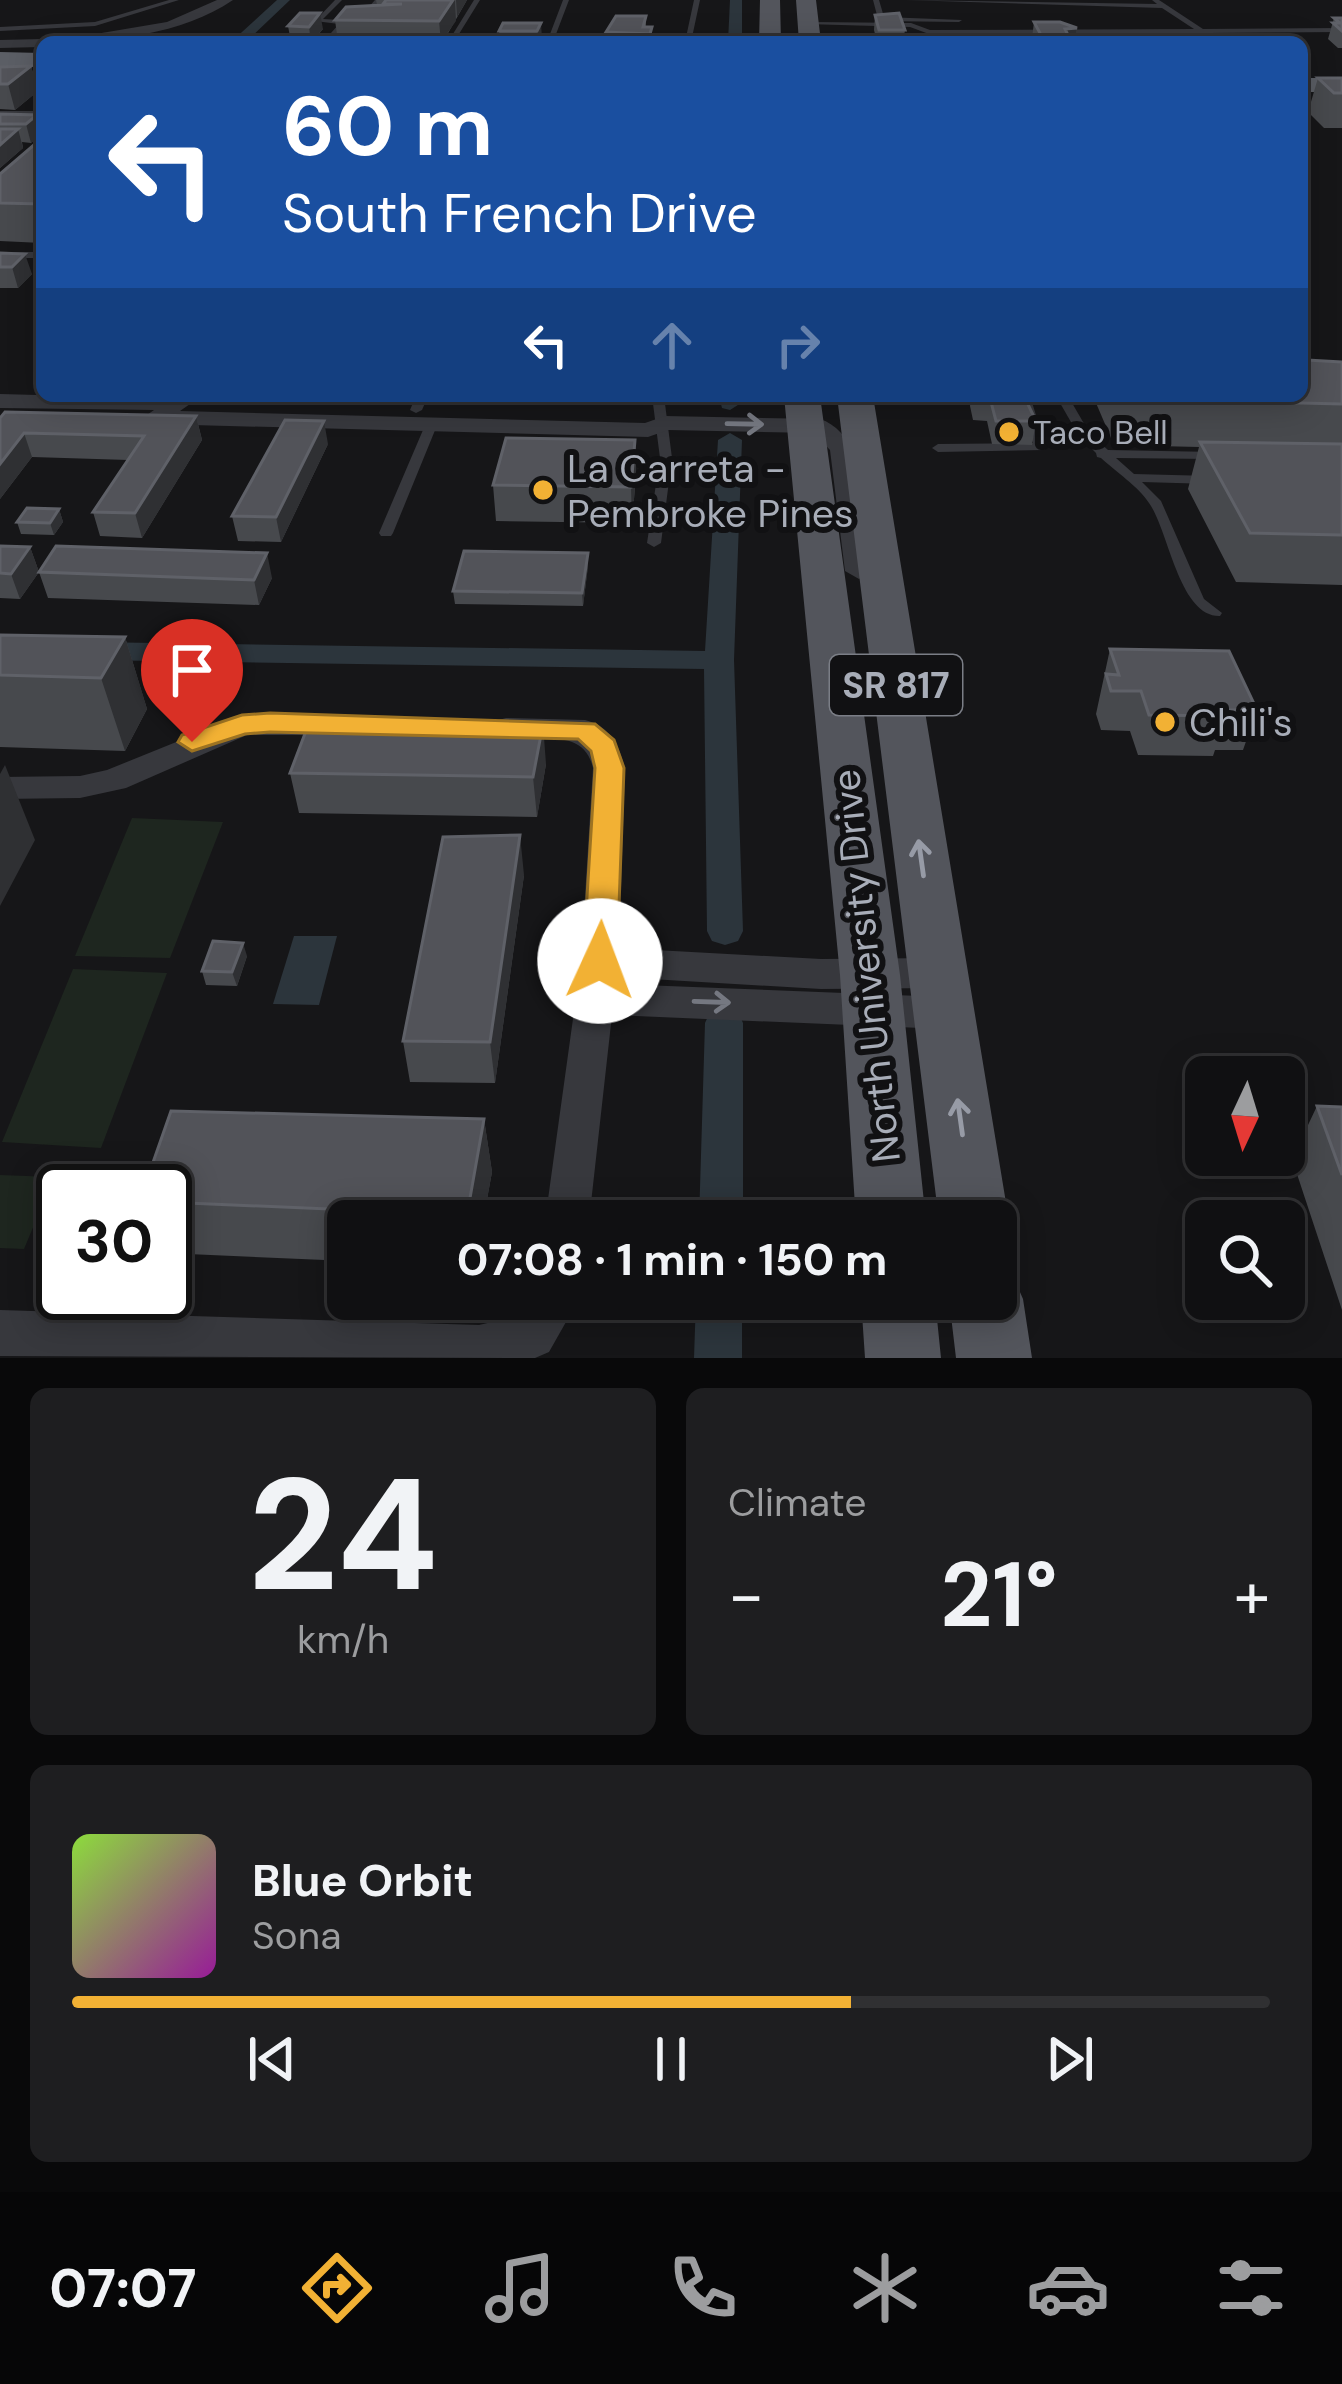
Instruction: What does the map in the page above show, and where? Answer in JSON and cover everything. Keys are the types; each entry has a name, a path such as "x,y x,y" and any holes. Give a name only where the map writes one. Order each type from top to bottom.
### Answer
{"highway":[{"path":"1308,78 1342,79"}],"main road":[{"path":"770,0 770,36"},
{"path":"806,0 809,33"},
{"name":"North University Drive","path":"856,402 971,1200"},
{"name":"North University Drive","path":"804,410 871,991 889,1200"},
{"path":"900,1320 903,1358"},
{"path":"989,1320 994,1358"}],"street":[{"path":"96,36 170,25 227,0"},
{"path":"0,44 36,43"},
{"path":"0,401 36,402"},
{"path":"47,402 423,410 648,430 665,423 804,410"},
{"path":"0,414 423,410"},
{"name":"North University Drive","path":"804,410 842,448 863,597 884,609"},
{"path":"0,788 80,787 114,780 223,730 270,723 378,725"},
{"path":"470,728 585,730 604,747 609,768 598,980 571,1200"},
{"path":"598,980 942,993"},
{"path":"20,1334 478,1348 532,1336 542,1320"}],"lane":[{"path":"0,29 95,24 176,0"},
{"path":"318,21 339,0"},
{"path":"308,22 358,23 377,0"},
{"path":"455,36 477,0"},
{"path":"552,36 566,0"},
{"path":"689,36 697,0"},
{"path":"876,0 880,19 959,20"},
{"path":"908,0 1158,3 1207,36"},
{"path":"331,36 343,23"},
{"path":"809,33 849,25 910,25 927,34"},
{"path":"871,34 872,28 896,27 954,36"},
{"path":"1243,36 1342,30"},
{"path":"0,84 26,72"},
{"path":"18,113 26,72"},
{"path":"0,112 36,113"},
{"path":"0,255 36,255"},
{"path":"654,543 666,458 660,402"},
{"path":"938,448 1040,448 1026,402"},
{"path":"1066,402 1101,454 1154,501 1198,602 1215,613"},
{"path":"386,533 423,410"},
{"path":"1101,454 1228,455"},
{"path":"1130,478 1224,480"}],"shaded area":[{"path":"132,818 223,822 170,958 75,956"},
{"path":"294,936 337,936 319,1005 273,1004"},
{"path":"73,969 167,973 101,1148 2,1142"},
{"path":"0,1175 36,1176 36,1220 24,1249 0,1248"}],"building":[{"path":"386,0 453,0 439,21 335,20 346,7 402,4 383,4"},
{"path":"300,13 320,13 309,27 288,26"},
{"path":"899,13 905,30 879,30 875,15"},
{"path":"616,16 646,16 643,27 652,27 650,34 606,32"},
{"path":"1034,22 1077,28 1065,29 1068,35 1041,35"},
{"path":"503,23 541,23 537,31 499,31"},
{"path":"31,66 8,84 0,84 0,67"},
{"path":"1318,78 1342,78 1342,93 1334,93"},
{"path":"0,114 36,115 26,124 0,124"},
{"path":"0,129 18,129 0,145"},
{"path":"36,143 36,204 0,203 0,174"},
{"path":"0,253 25,254 12,267 0,267"},
{"path":"1308,360 1342,362 1342,404 1255,402 1308,402"},
{"path":"991,402 1027,402 1036,421 996,421"},
{"path":"5,412 196,416 135,513 93,512 144,436 24,433 0,464 0,418"},
{"path":"285,420 324,421 276,517 232,516"},
{"path":"506,438 635,440 631,487 493,485"},
{"path":"1200,442 1342,444 1342,535 1250,533"},
{"path":"27,508 59,509 50,523 17,522"},
{"path":"0,546 30,547 11,574 0,573"},
{"path":"56,546 267,553 254,580 39,572"},
{"path":"464,551 588,553 582,593 453,591"},
{"path":"0,635 125,637 101,678 0,675"},
{"path":"1110,649 1229,651 1257,710 1223,710 1226,716 1149,715 1141,691 1111,691 1106,674 1119,675"},
{"path":"309,723 543,724 533,777 290,773"},
{"path":"520,835 490,1042 403,1041 443,837"},
{"path":"213,941 243,943 232,972 202,971"},
{"path":"1317,1106 1342,1107 1342,1175"},
{"path":"171,1111 484,1119 470,1200 327,1200 327,1209 192,1203 192,1164 152,1164"}],"waterway":[{"path":"245,36 284,0"},
{"path":"735,36 736,0"},
{"path":"719,660 730,440"},
{"path":"90,651 719,660"},
{"path":"719,660 725,931"},
{"path":"721,1200 724,1023"},
{"path":"718,1358 719,1320"}],"place":[{"name":"Taco Bell","path":"1009,432"},
{"name":"La Carreta - Pembroke Pines","path":"543,490"},
{"name":"Chili's","path":"1165,722"}],"route":[{"path":"192,742 242,724 270,723 585,730 604,747 609,768 600,961"}]}
